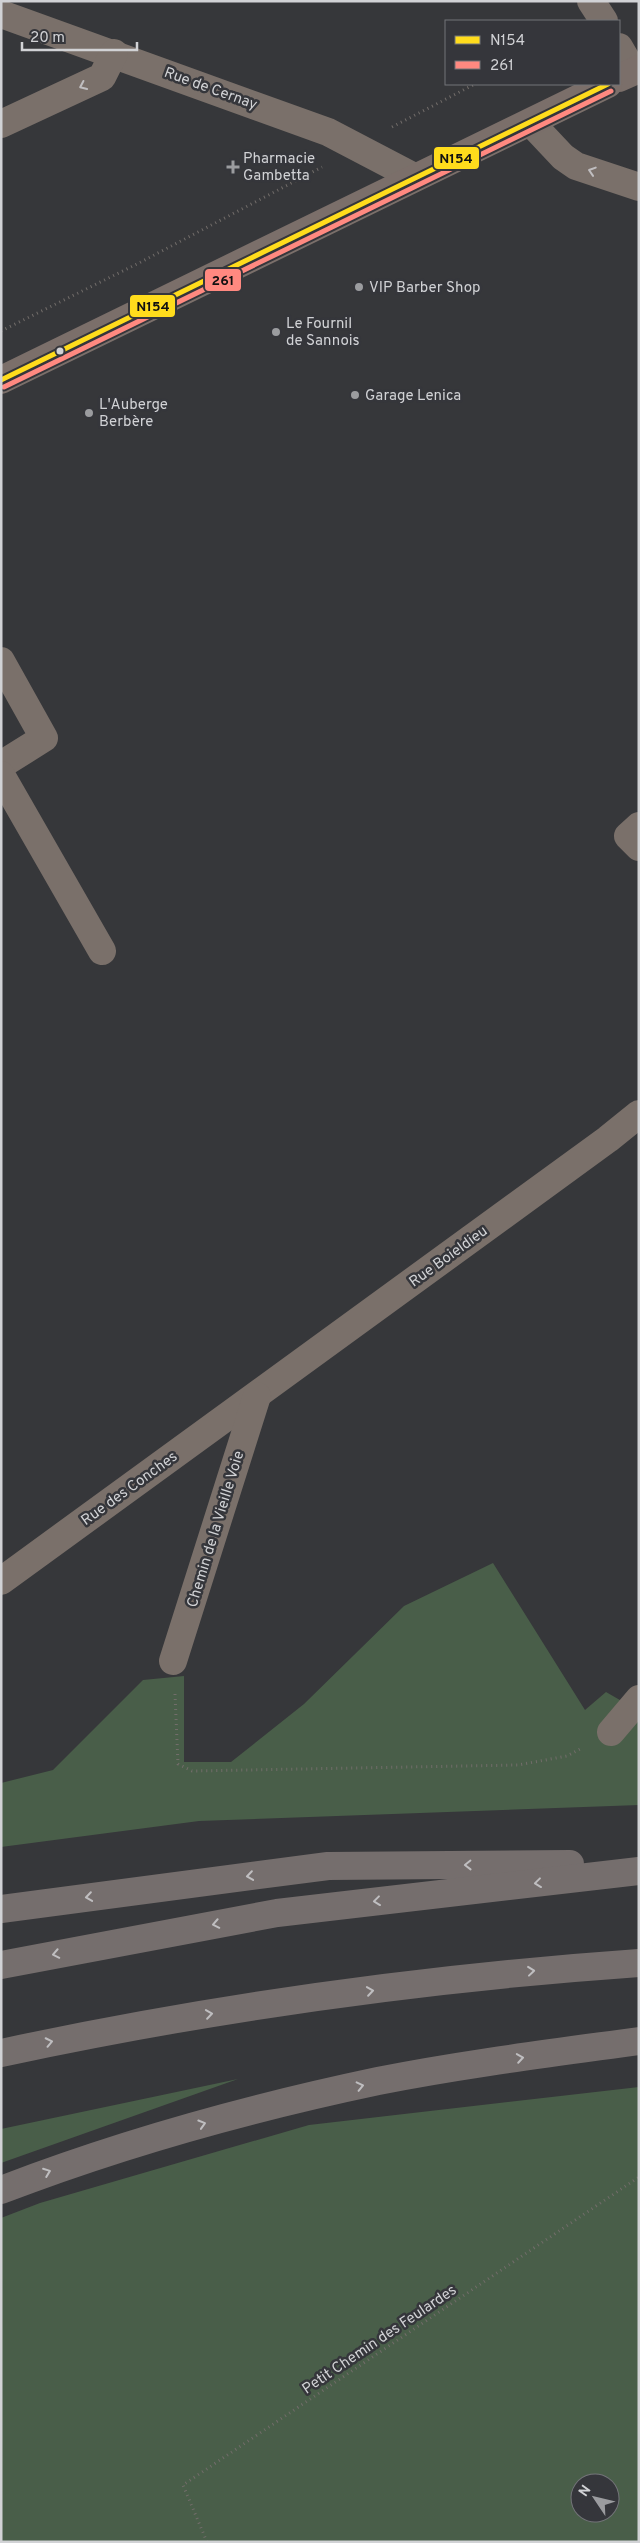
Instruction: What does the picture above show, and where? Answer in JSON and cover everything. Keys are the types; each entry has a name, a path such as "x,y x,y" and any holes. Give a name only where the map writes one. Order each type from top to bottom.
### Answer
{"highway":[{"path":"1,1909 328,1866 639,1863"},
{"path":"1,1965 277,1913 639,1871"},
{"path":"1,2053 124,2026 400,1986 538,1970 639,1963"},
{"path":"1,2190 68,2164 222,2118 378,2081 639,2042"}],"main road":[{"path":"1,380 606,85"}],"street":[{"path":"591,1 603,20"},
{"name":"Rue de Cernay","path":"1,14 114,53 328,132 414,177"},
{"path":"620,49 630,73"},
{"path":"1,124 102,78 114,53"},
{"path":"531,123 563,157 576,166 639,187"},
{"path":"1,660 44,738 1,765"},
{"path":"1,775 102,951"},
{"path":"639,826 628,836 639,847"},
{"name":"Rue Boieldieu","path":"257,1396 608,1139 639,1114"},
{"name":"Rue des Conches","path":"1,1581 257,1396"},
{"name":"Chemin de la Vieille Voie","path":"173,1661 257,1396"},
{"path":"611,1732 639,1699"}],"path":[{"path":"385,131 474,85"},
{"path":"1,331 137,264 326,165"},
{"path":"173,1661 178,1764 192,1772 518,1765 567,1756 611,1732"},
{"name":"Petit Chemin des Feulardes","path":"207,2542 183,2485 639,2177"}],"green space":[{"path":"493,1563 585,1710 606,1692 639,1711 639,1805 199,1821 1,1847 1,1783 53,1770 143,1680 184,1676 184,1762 231,1762 304,1704 404,1606"},
{"path":"238,2079 1,2163 1,2129"},
{"path":"639,2087 639,2542 1,2542 1,2218 40,2203 309,2125"}],"transit line":[{"name":"N154","path":"1,380 606,85"},
{"name":"261","path":"4,387 611,91"}],"place":[{"name":"Pharmacie Gambetta","path":"233,167"},
{"name":"VIP Barber Shop","path":"359,287"},
{"name":"Le Fournil de Sannois","path":"276,332"},
{"name":"Garage Lenica","path":"355,395"},
{"name":"L'Auberge Berbère","path":"89,413"}]}
